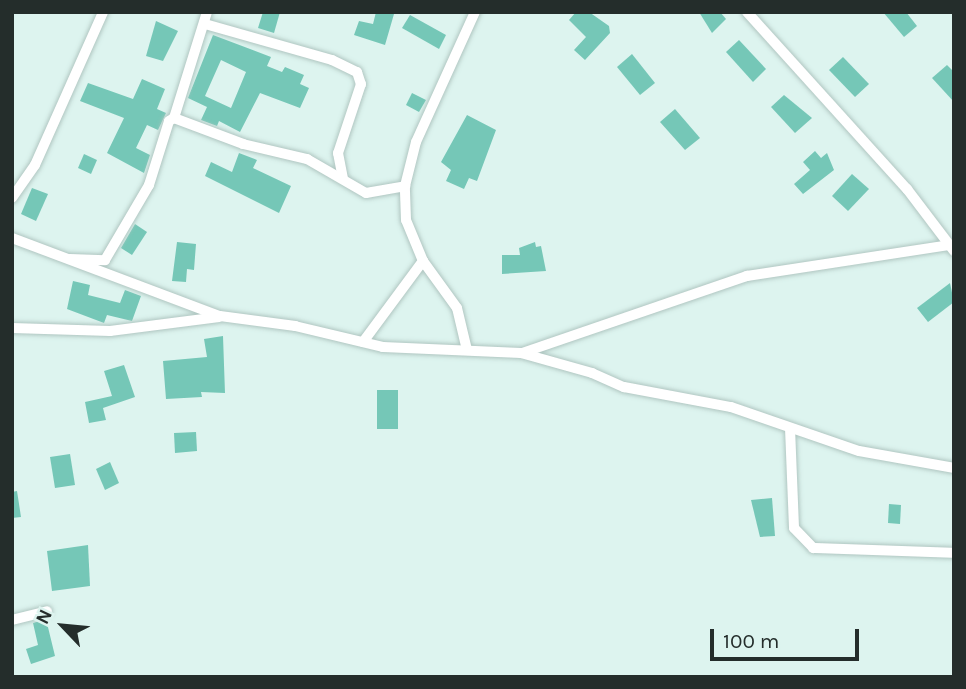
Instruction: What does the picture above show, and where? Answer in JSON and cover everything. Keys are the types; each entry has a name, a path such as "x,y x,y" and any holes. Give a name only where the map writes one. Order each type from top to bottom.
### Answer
{"street":[{"path":"12,198 35,165 103,12"},
{"path":"63,259 105,260 149,185 169,121 174,118 179,92 207,12"},
{"path":"467,350 457,308 423,261 406,220 405,186 416,142 475,12"},
{"path":"521,353 747,276 951,248 907,189 747,12"},
{"path":"205,24 306,52 357,72 361,83 338,153 343,179"},
{"path":"174,118 243,144 307,159 375,195 405,186"},
{"path":"12,238 220,316 295,326 363,342 521,353 592,373 624,387 690,396 859,451 954,468"},
{"path":"363,342 423,261"},
{"path":"12,328 110,331 167,327 220,316"},
{"path":"790,428 794,528 813,548 954,553"},
{"path":"12,620 47,611"}],"building":[{"path":"263,12 280,12 274,33 258,28"},
{"path":"376,12 394,14 385,45 354,35 359,21 373,24"},
{"path":"576,12 589,12 609,26 610,33 585,60 574,50 586,37 569,20"},
{"path":"699,12 720,12 726,19 712,33"},
{"path":"883,12 906,12 917,26 904,37"},
{"path":"410,15 446,35 439,49 402,28"},
{"path":"156,21 178,31 163,61 146,56"},
{"path":"213,35 271,57 267,66 282,72 285,67 304,75 300,84 309,88 300,108 260,93 240,132 219,121 217,126 201,120 207,107 188,98","holes":["221,60 246,72 231,108 205,96"]},
{"path":"739,40 766,69 753,82 726,52"},
{"path":"632,54 655,83 640,95 617,67"},
{"path":"843,57 869,84 855,97 829,70"},
{"path":"947,65 954,72 954,102 932,78"},
{"path":"142,79 165,89 157,109 166,113 158,130 147,125 136,148 150,155 144,173 107,153 124,118 80,101 88,83 133,99"},
{"path":"412,93 426,100 419,112 406,105"},
{"path":"784,95 812,118 795,133 771,107"},
{"path":"675,109 700,138 685,150 660,122"},
{"path":"467,115 496,130 477,181 469,178 464,189 446,181 451,170 441,162"},
{"path":"815,151 821,158 827,153 834,170 803,194 794,184 810,170 803,162"},
{"path":"239,153 257,160 253,168 291,186 279,213 205,176 211,162 232,172"},
{"path":"84,154 97,160 91,174 78,168"},
{"path":"852,174 869,189 848,211 832,196"},
{"path":"32,188 48,194 36,221 21,214"},
{"path":"135,224 147,232 132,255 121,248"},
{"path":"177,242 196,244 194,270 187,269 186,282 172,281"},
{"path":"535,242 536,247 541,246 546,271 502,274 502,255 520,255 519,248"},
{"path":"73,281 90,285 88,295 120,303 125,290 141,296 132,321 107,315 104,323 67,309"},
{"path":"950,283 954,302 928,322 917,308"},
{"path":"223,336 225,393 201,392 202,397 166,399 163,361 207,357 204,339"},
{"path":"124,365 135,397 103,408 106,420 89,423 85,402 112,396 104,371"},
{"path":"377,390 398,390 398,429 377,429"},
{"path":"196,432 197,451 175,453 174,433"},
{"path":"70,454 75,485 55,488 50,457"},
{"path":"110,462 119,483 105,490 96,469"},
{"path":"17,491 21,517 12,518 12,492"},
{"path":"772,498 775,536 760,537 751,500"},
{"path":"889,504 901,505 900,524 888,523"},
{"path":"88,545 90,586 52,591 47,551"},
{"path":"46,619 55,656 31,664 26,649 38,645 33,623"}]}
